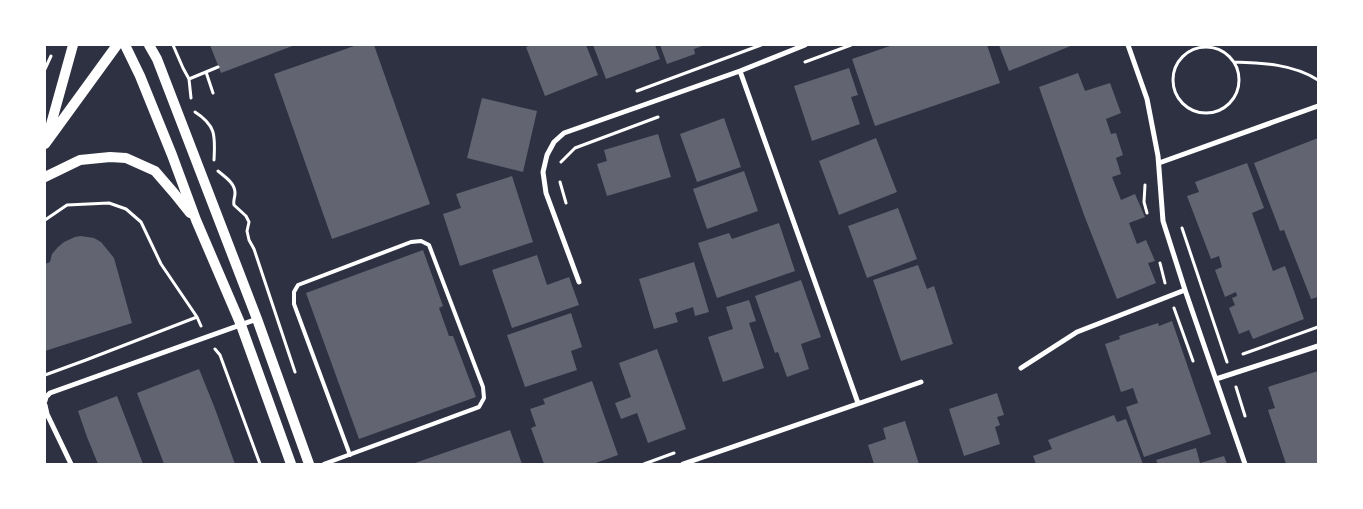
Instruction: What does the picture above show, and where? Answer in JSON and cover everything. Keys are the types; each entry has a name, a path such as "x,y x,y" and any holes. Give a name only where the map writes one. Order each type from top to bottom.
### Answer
{"main road":[{"path":"46,144 73,45"},
{"path":"46,144 117,45"},
{"path":"125,45 140,76 196,220 241,325 290,464"},
{"path":"149,45 157,59 258,319 309,464"},
{"path":"45,177 80,160 110,157 126,158 155,171 196,220"}],"street":[{"path":"578,282 546,193 543,172 547,155 554,142 564,133 740,71 805,45"},
{"path":"1128,45 1147,99 1159,163 1163,221 1245,464"},
{"path":"740,71 858,403"},
{"path":"1159,163 1318,106"},
{"path":"1020,368 1077,332 1185,290"},
{"path":"45,401 50,393 258,319"},
{"path":"1216,379 1318,346"},
{"path":"684,464 921,382"},
{"path":"45,405 47,414 71,464"}],"lane":[{"path":"324,464 350,455 479,407 484,398 483,387 429,245 421,241 411,242 298,285 294,292 294,304 350,455"}],"path":[{"path":"173,45 182,68 189,79 190,103"},
{"path":"797,65 851,45"},
{"path":"1234,62 1239,80 1238,89 1235,97 1222,110 1205,114 1196,112 1180,102 1173,86 1175,68 1179,60 1186,54 1194,49 1203,47 1212,47 1228,55 1234,62 1279,65 1301,71 1318,80"},
{"path":"189,79 218,67"},
{"path":"206,72 213,93"},
{"path":"192,110 212,126 215,135 214,164 217,170 234,186 234,206 246,216 249,240 259,262 298,381"},
{"path":"560,168 562,160 575,148 658,117"},
{"path":"558,175 567,204"},
{"path":"45,220 67,205 109,203"},
{"path":"1180,223 1247,421"},
{"path":"45,375 197,317"},
{"path":"1236,356 1318,327"}],"building":[{"path":"210,45 295,45 221,73"},
{"path":"357,45 374,45 430,204 332,239 274,74"},
{"path":"532,45 586,45 598,75 545,96 526,47"},
{"path":"593,45 655,45 660,59 606,79"},
{"path":"660,45 705,45 694,49 695,54 667,64"},
{"path":"893,45 987,45 1000,83 875,126 852,59"},
{"path":"999,45 1073,45 1009,71"},
{"path":"849,68 858,95 851,97 860,124 812,141 794,86"},
{"path":"1078,73 1085,91 1110,83 1121,113 1106,119 1111,134 1116,133 1123,155 1116,158 1121,174 1112,177 1121,200 1135,194 1145,217 1129,223 1137,244 1146,240 1155,261 1148,263 1156,283 1117,299 1084,215 1039,87"},
{"path":"482,98 537,111 523,172 467,158"},
{"path":"724,118 741,167 697,182 680,134"},
{"path":"658,134 671,177 607,196 597,164 607,161 604,150"},
{"path":"876,138 897,192 839,215 819,161"},
{"path":"1318,138 1318,297 1311,299 1284,230 1280,231 1254,163"},
{"path":"1247,163 1264,208 1252,213 1273,271 1285,266 1304,319 1253,339 1249,330 1239,334 1229,308 1235,305 1232,298 1237,296 1236,292 1225,297 1215,270 1222,267 1219,256 1211,259 1187,196 1199,192 1195,182"},
{"path":"744,171 758,211 707,229 693,189"},
{"path":"512,176 533,242 460,266 443,214 461,208 456,194"},
{"path":"898,208 917,259 867,278 848,226"},
{"path":"779,223 795,271 717,298 698,243 729,233 732,239"},
{"path":"81,236 94,238 101,242 114,258 132,323 45,351 45,264 50,262 52,254 64,242"},
{"path":"423,250 443,306 439,308 449,336 453,336 476,397 359,439 306,293"},
{"path":"537,255 547,285 569,277 579,305 512,328 492,270"},
{"path":"694,262 709,312 695,316 693,307 675,313 678,322 654,329 639,279"},
{"path":"918,265 927,289 934,286 953,344 901,361 873,280"},
{"path":"801,280 821,337 801,344 809,369 787,377 778,352 775,353 755,296"},
{"path":"749,300 756,321 749,323 764,368 723,382 708,337 733,329 726,307"},
{"path":"571,313 582,347 571,351 577,370 525,387 507,335"},
{"path":"1172,321 1211,434 1144,457 1126,407 1138,403 1133,388 1121,392 1105,344 1120,339 1119,336 1158,323 1159,326"},
{"path":"657,349 686,429 648,443 637,413 621,419 615,403 631,397 619,363"},
{"path":"199,369 235,464 164,464 137,393"},
{"path":"1318,371 1318,464 1286,464 1268,410 1275,408 1268,387"},
{"path":"592,381 618,455 593,464 544,464 531,428 536,426 530,409 545,404 543,399"},
{"path":"997,393 1004,415 997,417 1000,425 995,427 1000,444 964,456 949,409"},
{"path":"117,396 143,464 98,464 87,437 78,411"},
{"path":"1114,415 1117,422 1126,419 1143,464 1036,464 1033,456 1052,449 1048,440"},
{"path":"905,421 919,464 874,464 868,445 886,439 883,428"},
{"path":"510,430 522,464 412,464"},
{"path":"1196,448 1200,463 1224,456 1227,464 1158,464 1156,460"}]}
